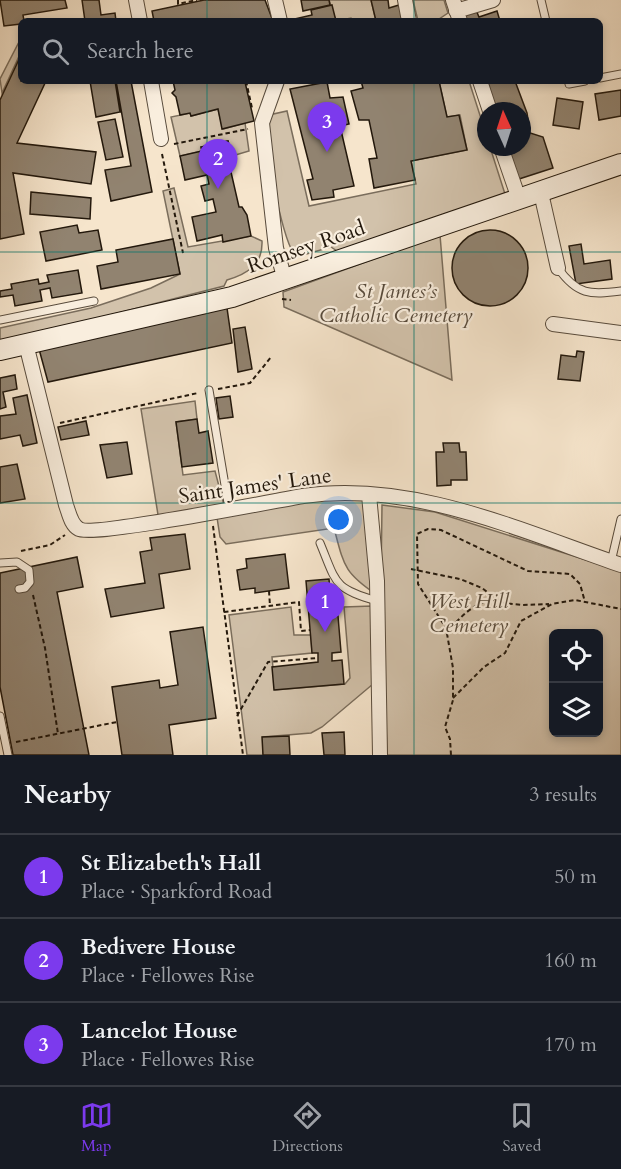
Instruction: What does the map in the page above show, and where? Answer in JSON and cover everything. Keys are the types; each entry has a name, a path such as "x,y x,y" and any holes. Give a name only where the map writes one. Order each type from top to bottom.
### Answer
{"main road":[{"name":"Romsey Road","path":"0,350 232,297 621,164"}],"street":[{"path":"136,0 139,18"},
{"path":"275,0 279,18"},
{"path":"405,0 408,18"},
{"path":"456,11 493,0"},
{"path":"151,84 161,143"},
{"path":"276,84 259,127 276,248 285,280"},
{"path":"481,84 486,102"},
{"path":"504,156 519,199"},
{"path":"541,193 558,268"},
{"path":"553,324 621,333"},
{"path":"26,344 66,505 76,526"},
{"path":"369,495 377,601 380,755"},
{"name":"Saint James' Lane","path":"76,526 88,531 309,496 369,495 425,502 474,514 616,564"}],"lane":[{"path":"541,0 545,18"},
{"path":"603,77 621,74"},
{"path":"558,268 573,287 581,291 593,293 621,291"},
{"path":"0,320 94,301"},
{"path":"209,390 229,509"},
{"path":"616,564 621,519"},
{"path":"320,543 335,579 347,592 377,601"},
{"path":"0,563 17,562 29,570 30,582 25,588 19,589"},
{"path":"0,716 8,755"}],"path":[{"path":"177,0 178,4 197,0"},
{"path":"183,253 161,143 259,127 247,84"},
{"path":"45,427 209,390 250,384 272,356"},
{"path":"211,512 243,755"},
{"path":"20,551 50,546 76,526"},
{"path":"451,755 450,739 445,727 453,699 454,682 447,634 418,584 417,534 434,529 451,533 528,571 570,574 580,584 585,602"},
{"path":"411,569 460,579 482,588 497,600 512,605 552,604 576,600 621,609"},
{"path":"30,582 45,648 58,734"},
{"path":"269,591 270,606"},
{"path":"447,634 462,616 483,603 497,600"},
{"path":"224,612 299,602 301,631 310,630"},
{"path":"453,699 484,667 506,653 522,621 552,604"},
{"path":"237,716 268,662 318,658"},
{"path":"6,744 117,722"}],"green space":[{"path":"329,0 371,0 375,18 351,18 335,18"},
{"path":"413,0 444,0 448,13 440,18 417,18"},
{"path":"18,44 18,58 2,93 0,79"},
{"path":"440,84 470,84 477,106 477,156 493,156 505,194 337,251 331,247 303,255 294,254 284,228 274,186 268,143 269,115 287,111 309,206 416,184 411,161 467,150 460,115 447,117"},
{"path":"218,109 223,129 245,123 249,151 232,156 228,141 201,147 202,151 180,156 171,117 190,113 191,116"},
{"path":"174,188 188,247 251,236 262,241 262,249 257,262 241,275 227,280 224,286 0,343 0,328 91,308 151,288 180,274 163,191"},
{"name":"St James’s Catholic Cemetery","path":"440,235 452,380 284,307 283,292"},
{"path":"195,401 197,419 176,422 183,475 215,471 225,509 369,495 377,595 358,581 347,568 334,528 226,544 220,537 216,511 159,521 141,409"},
{"name":"West Hill Cemetery","path":"382,505 435,512 621,571 621,755 387,755 381,582"},
{"path":"372,606 373,684 322,727 311,733 263,737 263,755 247,755 229,615 291,607 294,635 311,635 312,653 272,657 275,690 345,684 350,678 344,607"}],"building":[{"path":"0,0 65,0 67,8 23,15 24,18 18,18 18,24 4,26"},
{"path":"82,0 99,0 101,15 115,13 116,18 85,18"},
{"path":"204,0 265,0 272,18 153,18 152,11"},
{"path":"301,0 329,0 330,5 303,11"},
{"path":"371,0 388,0 389,8 399,5 402,18 375,18"},
{"path":"332,5 335,18 299,18 312,15 311,10"},
{"path":"476,10 479,17 497,11 499,18 465,18 464,14"},
{"path":"18,61 18,84 45,84 17,143 96,152 91,184 13,173 24,234 0,239 0,100"},
{"path":"90,84 115,84 120,112 96,117"},
{"path":"117,84 132,84 152,192 111,201 105,170 131,166"},
{"path":"174,84 245,84 254,121 222,129 218,109 191,116 190,113 180,115 176,97 172,93 175,90"},
{"path":"327,84 330,98 343,97 349,124 340,126 354,186 333,190 334,197 312,200 307,180 313,179 290,89"},
{"path":"362,84 440,84 447,117 459,115 467,150 411,161 415,180 374,188 369,159 377,158 369,120 359,120 351,91 363,88"},
{"path":"487,84 516,84 523,102 493,102"},
{"path":"621,90 621,116 599,120 595,94"},
{"path":"557,98 583,102 579,129 553,125"},
{"path":"115,119 123,157 106,160 98,122"},
{"path":"531,133 543,137 553,168 519,179 511,156 531,156"},
{"path":"228,141 232,158 228,159 239,207 242,207 247,215 251,236 223,242 222,235 197,241 192,217 216,212 213,199 205,201 201,186 209,184 207,175 185,180 180,156 202,151 201,147"},
{"path":"31,192 91,198 90,219 30,214"},
{"path":"77,225 79,233 98,230 102,250 46,261 40,232"},
{"path":"490,230 504,233 517,241 525,254 528,268 525,282 517,295 504,303 490,306 476,303 463,295 455,282 452,268 455,254 463,241 476,233"},
{"path":"173,239 180,274 101,289 97,266 118,262 116,250"},
{"path":"581,244 584,264 610,260 612,279 576,284 569,246"},
{"path":"78,270 82,293 52,298 50,288 40,290 42,301 15,306 13,295 0,297 0,291 12,289 11,284 38,279 39,284 49,282 47,275"},
{"path":"227,308 232,343 48,382 39,349"},
{"path":"245,327 252,369 238,372 233,329"},
{"path":"577,351 584,352 580,381 558,379 561,355 576,357"},
{"path":"15,375 17,389 3,392 6,407 0,409 0,378"},
{"path":"27,395 37,443 23,446 20,435 0,439 0,416 16,414 13,398"},
{"path":"230,396 233,417 219,419 216,398"},
{"path":"197,419 199,433 208,431 213,463 182,467 176,422"},
{"path":"86,421 89,435 61,440 58,427"},
{"path":"127,442 132,474 107,478 100,445"},
{"path":"443,443 459,443 460,452 466,452 467,480 451,480 451,485 437,486 436,452 444,452"},
{"path":"17,464 25,499 0,503 0,467"},
{"path":"185,534 190,569 159,574 164,608 111,617 105,589 145,583 140,552 152,550 150,538"},
{"path":"285,554 289,588 255,593 255,588 240,590 237,570 247,568 246,559"},
{"path":"77,557 83,587 57,592 89,755 13,755 0,687 0,573"},
{"path":"329,579 331,605 337,604 341,652 332,653 332,661 342,660 344,684 274,690 272,667 318,662 318,653 312,653 306,581"},
{"path":"203,627 216,718 169,725 173,755 122,755 112,687 159,680 160,688 178,685 170,632"},
{"path":"344,732 345,755 324,755 322,733"},
{"path":"289,736 290,755 263,755 262,737"}],"place":[{"name":"Lancelot House","path":"327,152"},
{"name":"Bedivere House","path":"218,189"},
{"name":"St Elizabeth's Hall","path":"325,632"}]}
